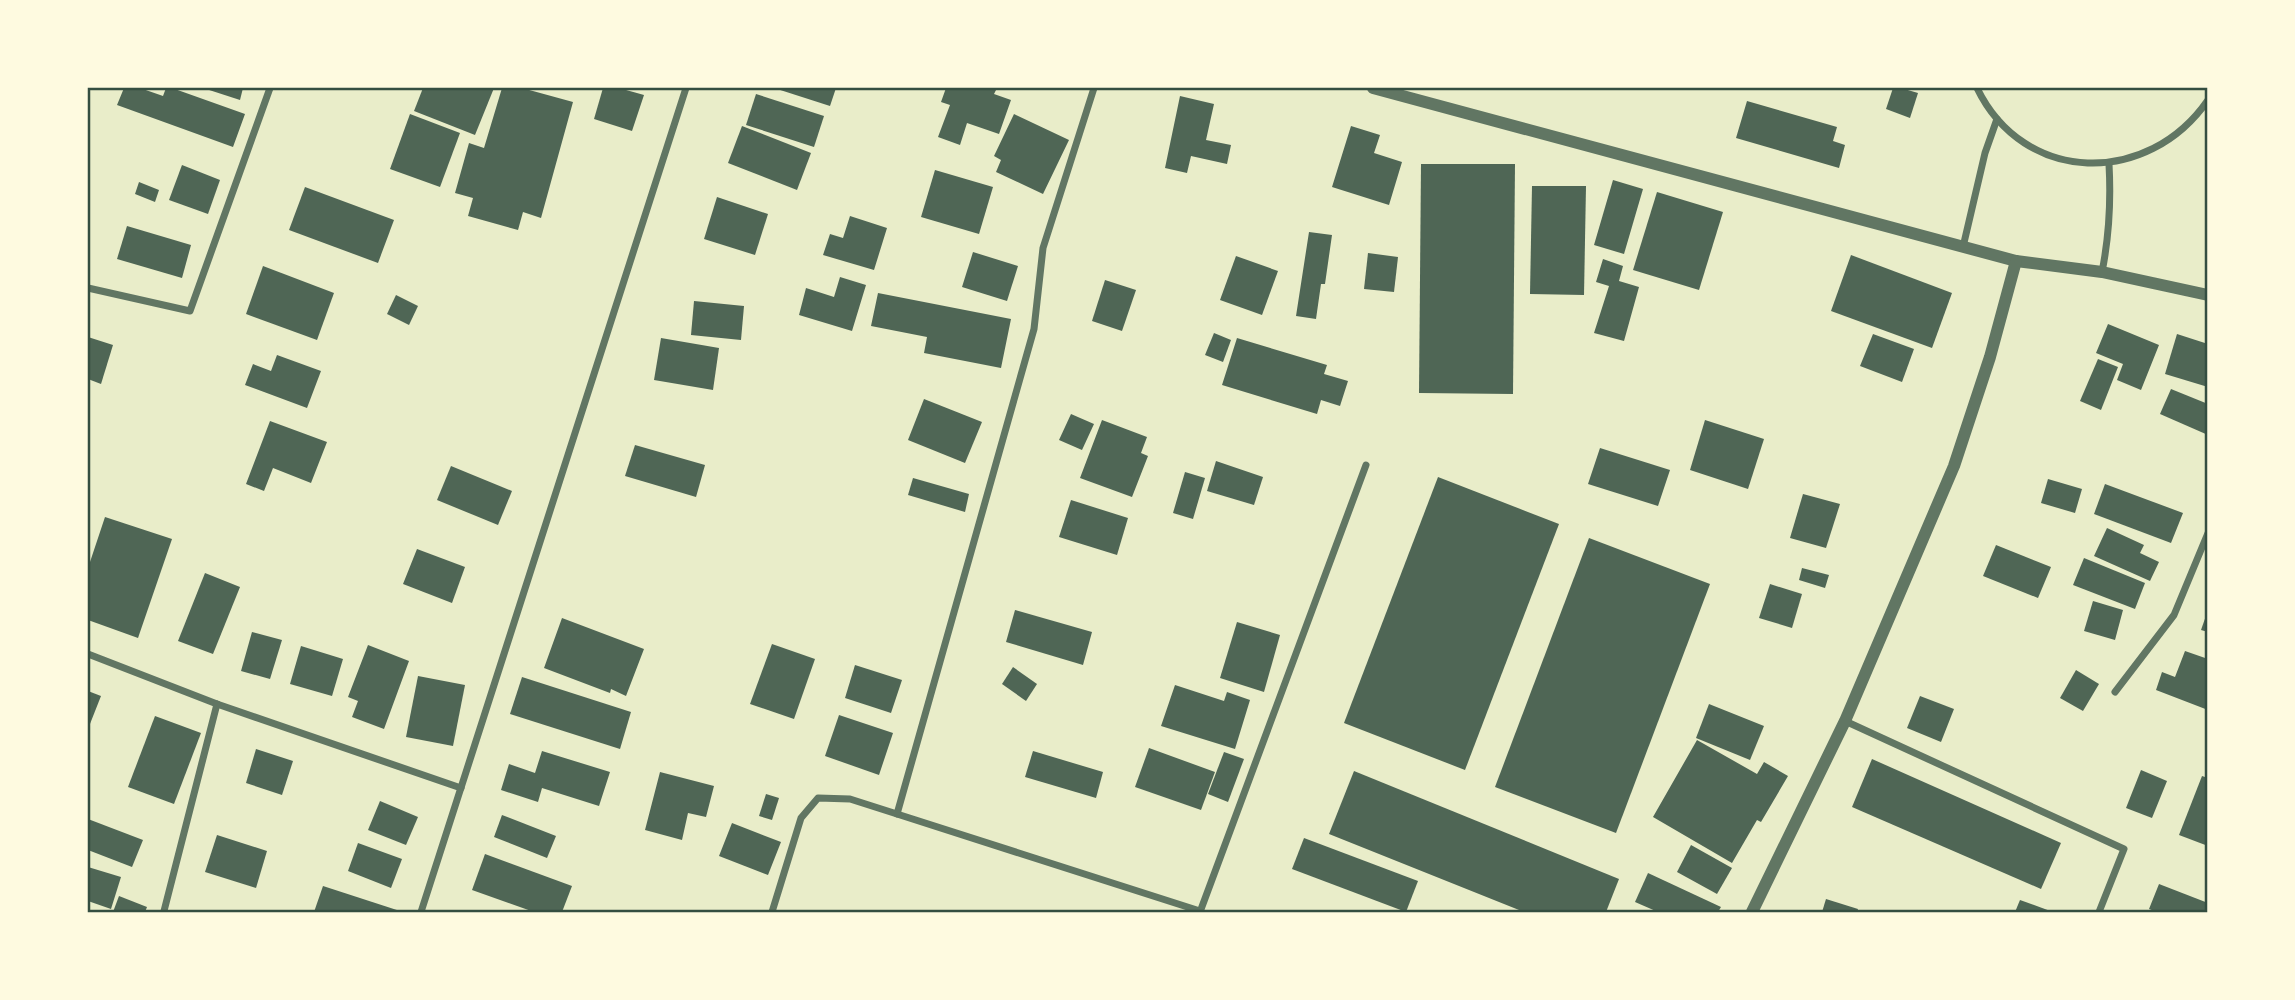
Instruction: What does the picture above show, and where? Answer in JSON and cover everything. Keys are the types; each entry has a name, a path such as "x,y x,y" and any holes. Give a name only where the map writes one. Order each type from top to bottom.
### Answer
{"street":[{"path":"88,288 190,311 270,88"},
{"path":"421,912 686,88"},
{"path":"897,814 1034,329 1043,248 1094,88"},
{"path":"1373,88 2016,261 2102,272 2207,295"},
{"path":"1977,88 1997,119 2013,135 2032,147 2076,162 2109,164 2143,154 2164,144 2182,131 2207,100"},
{"path":"1963,247 1985,153 1997,119"},
{"path":"2102,272 2107,246 2109,164"},
{"path":"1752,912 1845,721 1954,466 1990,358 2016,261"},
{"path":"772,912 801,818 818,798 850,799 1200,912 1366,466"},
{"path":"2115,692 2174,615 2207,533"},
{"path":"88,654 217,704 461,788"},
{"path":"165,912 217,704"},
{"path":"1845,721 2124,849 2099,912"}],"building":[{"path":"124,88 140,88 163,96 166,88 172,88 245,114 233,147 117,105"},
{"path":"203,88 243,88 240,100"},
{"path":"423,88 494,88 475,135 414,111"},
{"path":"502,88 522,88 573,102 541,218 523,212 518,230 468,216 473,198 455,193 469,143 484,148"},
{"path":"603,88 619,88 644,95 632,131 594,119"},
{"path":"774,88 836,88 830,106"},
{"path":"946,88 997,88 994,94 1011,100 999,134 967,123 960,145 938,137 950,105 941,102"},
{"path":"1893,88 1918,93 1910,118 1886,109"},
{"path":"756,94 824,116 814,147 746,125"},
{"path":"1180,96 1214,104 1206,140 1231,145 1227,164 1191,156 1187,173 1165,168"},
{"path":"1747,101 1837,127 1833,141 1845,145 1839,168 1736,138"},
{"path":"410,114 460,133 440,187 390,169"},
{"path":"1014,114 1069,140 1043,194 996,172 1001,160 994,156"},
{"path":"742,126 811,153 797,190 728,163"},
{"path":"1351,126 1380,135 1374,153 1402,162 1389,205 1332,187"},
{"path":"1421,164 1515,164 1513,394 1419,393"},
{"path":"182,165 220,180 208,214 169,200"},
{"path":"935,170 993,187 979,234 921,217"},
{"path":"1613,180 1643,189 1624,254 1594,245"},
{"path":"139,182 159,190 155,202 135,194"},
{"path":"1532,186 1586,186 1584,295 1530,294"},
{"path":"305,187 394,220 378,263 289,230"},
{"path":"1657,192 1723,212 1699,290 1633,270"},
{"path":"717,197 768,214 755,255 704,239"},
{"path":"850,216 887,228 874,270 823,255 830,234 843,238"},
{"path":"127,226 191,245 182,278 117,259"},
{"path":"1309,232 1332,235 1325,284 1321,284 1316,319 1296,316"},
{"path":"973,252 1018,266 1007,301 962,287"},
{"path":"1368,253 1398,257 1394,292 1364,289"},
{"path":"1851,255 1952,293 1932,348 1831,311"},
{"path":"1236,256 1278,271 1262,315 1220,300"},
{"path":"1603,259 1623,266 1619,281 1639,287 1624,341 1594,333 1609,286 1596,282"},
{"path":"263,266 334,293 317,340 246,314"},
{"path":"840,277 866,285 852,331 799,315 806,288 834,297"},
{"path":"1105,280 1136,290 1122,331 1092,321"},
{"path":"878,293 1011,319 1001,368 924,353 927,337 871,326"},
{"path":"396,295 418,306 409,325 387,314"},
{"path":"694,301 744,306 741,340 691,335"},
{"path":"2108,324 2159,345 2141,390 2117,380 2123,364 2096,353"},
{"path":"1214,333 1231,340 1223,362 1205,355"},
{"path":"1873,334 1914,349 1902,382 1860,366"},
{"path":"2177,334 2208,344 2208,387 2165,374"},
{"path":"88,337 113,345 101,384 88,379"},
{"path":"661,338 719,348 713,390 654,380"},
{"path":"1237,338 1327,365 1324,374 1348,381 1340,406 1321,400 1317,414 1222,385"},
{"path":"277,355 321,371 307,408 245,385 253,364 271,371"},
{"path":"2098,359 2118,367 2101,410 2080,401"},
{"path":"2171,389 2208,404 2208,435 2160,414"},
{"path":"924,399 982,422 965,463 908,440"},
{"path":"1071,414 1094,424 1082,450 1059,440"},
{"path":"1102,420 1147,437 1141,453 1148,456 1132,497 1080,478"},
{"path":"1705,420 1764,439 1748,489 1690,470"},
{"path":"270,421 327,442 311,483 273,468 264,491 246,484"},
{"path":"635,445 705,465 696,497 625,476"},
{"path":"1600,448 1670,470 1658,506 1588,484"},
{"path":"1216,461 1263,477 1254,505 1207,491"},
{"path":"451,466 512,491 498,525 437,500"},
{"path":"1185,472 1205,478 1193,519 1173,513"},
{"path":"1438,477 1559,524 1465,770 1344,723"},
{"path":"913,478 969,494 965,512 908,495"},
{"path":"2048,479 2082,489 2075,513 2041,503"},
{"path":"2105,484 2183,513 2171,543 2094,514"},
{"path":"1803,494 1840,504 1826,548 1790,538"},
{"path":"1071,500 1128,518 1117,555 1059,537"},
{"path":"105,517 172,539 138,638 88,620 88,568"},
{"path":"2107,528 2144,545 2140,553 2159,562 2150,581 2094,556"},
{"path":"1589,538 1710,584 1616,833 1495,787"},
{"path":"1996,545 2051,567 2038,598 1983,576"},
{"path":"417,549 465,567 452,603 403,584"},
{"path":"2084,558 2145,583 2135,609 2073,585"},
{"path":"1802,568 1829,575 1825,588 1799,580"},
{"path":"205,573 240,587 213,654 178,641"},
{"path":"1770,584 1802,594 1792,628 1759,618"},
{"path":"2093,601 2123,610 2115,640 2084,631"},
{"path":"1015,610 1092,632 1083,665 1006,642"},
{"path":"2208,610 2208,632 2201,630"},
{"path":"562,618 644,649 626,696 611,689 610,693 544,668"},
{"path":"1237,622 1280,635 1264,692 1220,678"},
{"path":"252,632 282,640 270,679 241,671"},
{"path":"772,644 815,659 794,719 750,704"},
{"path":"368,645 409,661 384,729 352,717 358,701 348,697"},
{"path":"301,646 343,659 332,696 290,684"},
{"path":"2185,651 2208,659 2208,710 2156,690 2162,672 2175,677"},
{"path":"855,665 902,680 891,713 845,698"},
{"path":"1013,667 1037,684 1026,701 1002,684"},
{"path":"2076,670 2099,684 2083,711 2060,698"},
{"path":"418,676 465,685 453,746 406,737"},
{"path":"522,677 631,712 620,749 510,714"},
{"path":"1175,685 1224,701 1227,692 1250,700 1235,749 1161,726"},
{"path":"88,691 101,696 88,729"},
{"path":"1920,696 1954,709 1941,742 1907,728"},
{"path":"1709,704 1764,726 1750,760 1696,738"},
{"path":"839,715 893,733 879,775 825,756"},
{"path":"155,716 201,733 174,804 128,787"},
{"path":"1697,740 1757,774 1764,762 1788,776 1761,822 1757,820 1732,863 1653,817"},
{"path":"1149,748 1215,772 1201,810 1135,787"},
{"path":"256,749 293,761 282,795 246,783"},
{"path":"542,751 610,772 599,806 542,788 538,802 501,790 509,764 535,773"},
{"path":"1033,751 1103,772 1096,798 1025,777"},
{"path":"1224,752 1244,759 1228,802 1208,794"},
{"path":"1872,759 2061,843 2041,889 1852,807"},
{"path":"2141,770 2167,781 2152,818 2126,808"},
{"path":"1354,771 1619,879 1606,912 1524,912 1329,834"},
{"path":"660,772 714,786 706,817 688,813 682,840 645,830"},
{"path":"2202,776 2208,778 2208,846 2179,835"},
{"path":"766,794 779,798 772,820 759,816"},
{"path":"380,801 418,817 406,845 368,830"},
{"path":"502,815 556,836 547,858 494,837"},
{"path":"88,819 143,840 132,867 88,850"},
{"path":"732,823 781,842 768,875 719,856"},
{"path":"217,835 267,851 256,888 205,872"},
{"path":"1304,838 1418,881 1406,912 1292,869"},
{"path":"358,843 402,859 391,888 348,871"},
{"path":"1691,845 1732,868 1717,894 1677,872"},
{"path":"485,854 572,886 562,912 534,912 472,890"},
{"path":"88,867 121,877 111,909 88,901"},
{"path":"1648,873 1721,907 1718,912 1658,912 1635,902"},
{"path":"2159,884 2208,903 2208,912 2157,912 2149,909"},
{"path":"323,886 403,912 314,912"},
{"path":"119,896 147,907 145,912 113,912"},
{"path":"1826,899 1858,909 1857,912 1822,912"},
{"path":"2020,900 2053,912 2015,912"}]}
